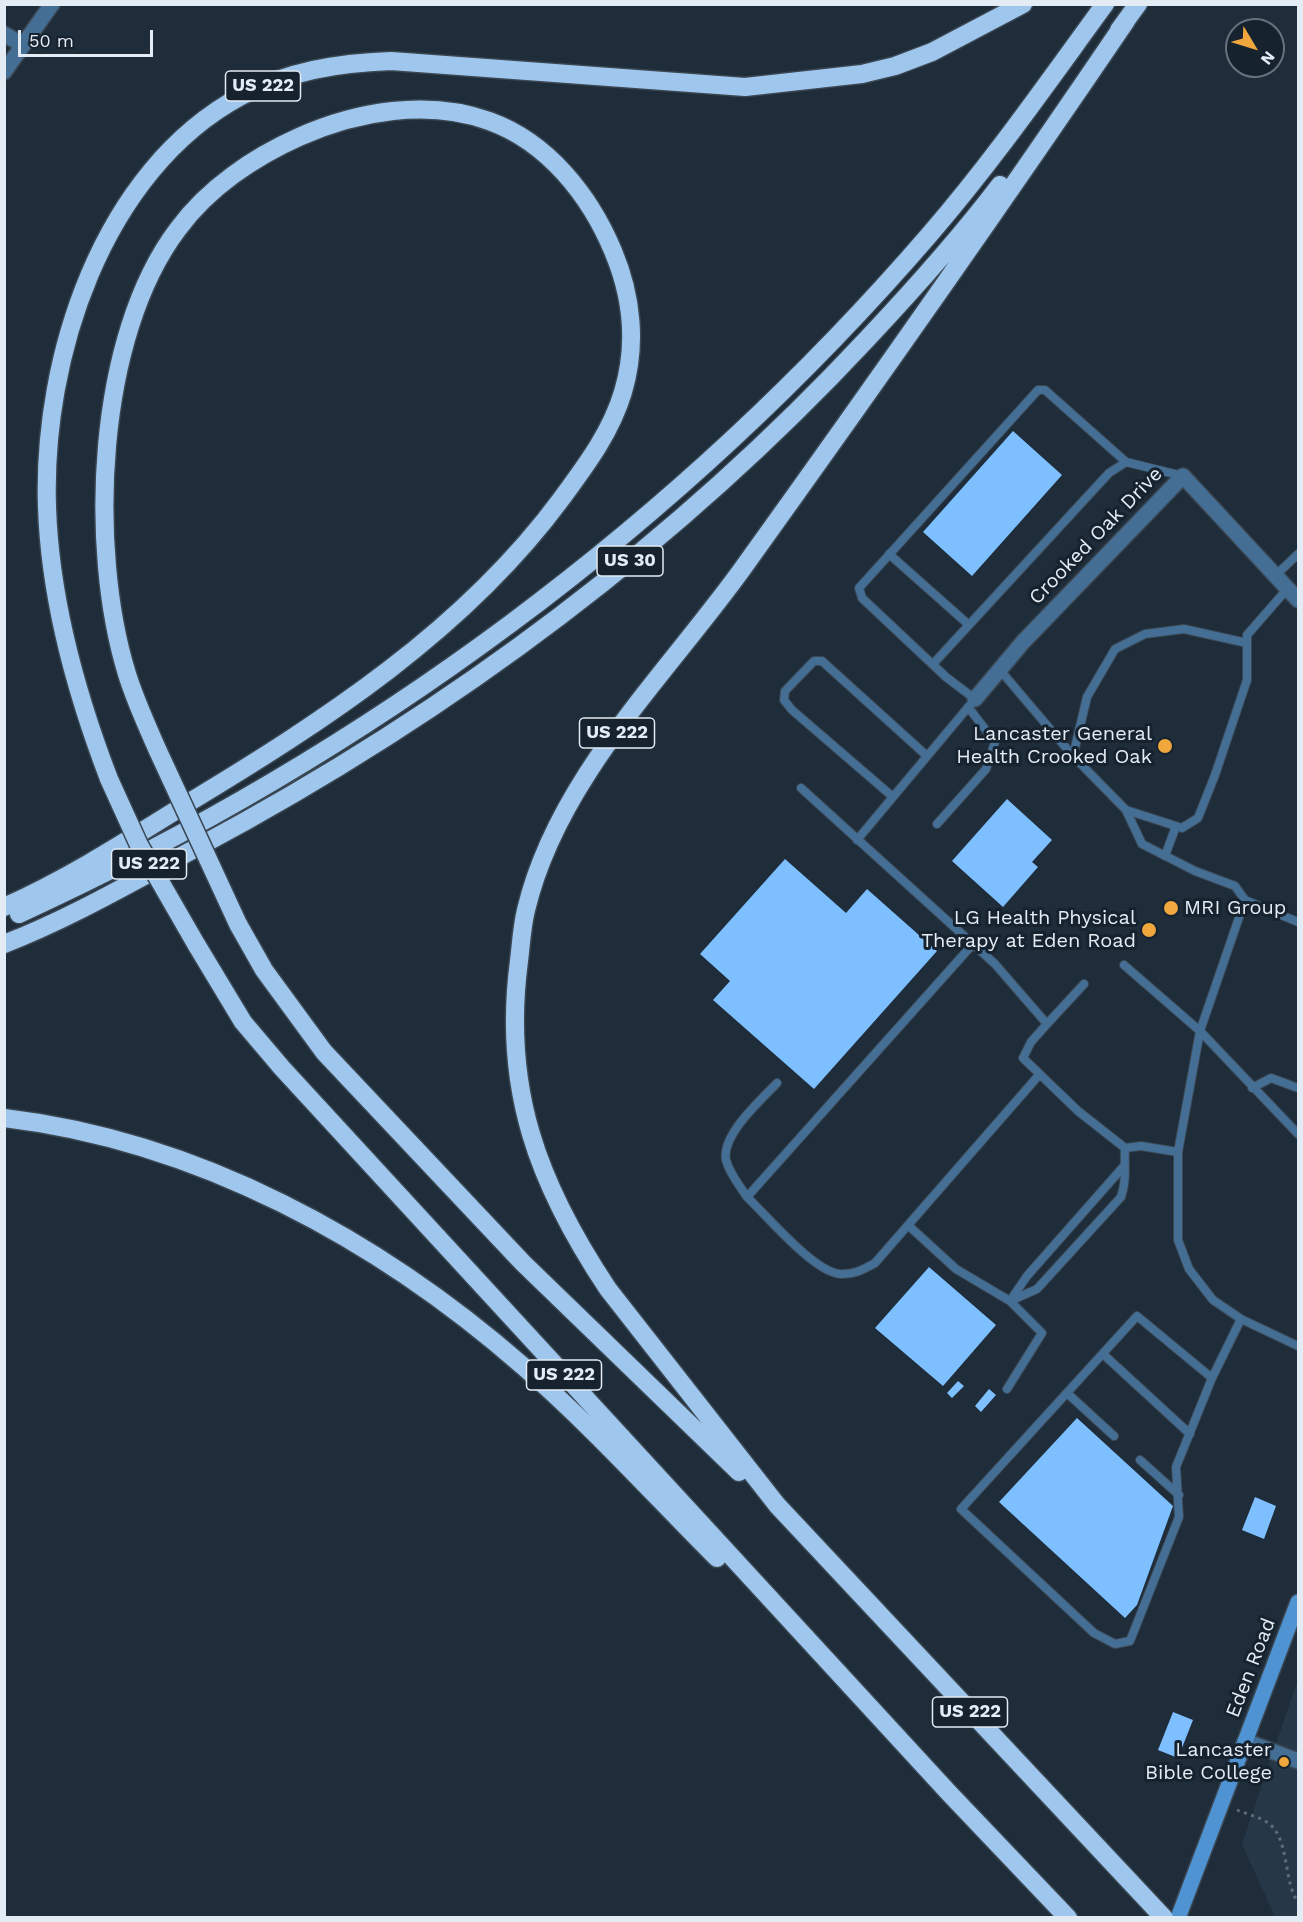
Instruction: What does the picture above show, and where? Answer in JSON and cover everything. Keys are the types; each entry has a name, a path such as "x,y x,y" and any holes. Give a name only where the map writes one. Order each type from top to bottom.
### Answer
{"highway":[{"name":"US 222","path":"1023,4 932,52 895,66 853,75 746,87 391,61 350,62 316,68 241,96 182,139 148,173 130,200 94,266 66,342 50,429 47,509 53,572 70,655 93,738 139,845 243,1022 282,1068 950,1793 1068,1917"},
{"name":"US 30","path":"4,919 78,887 176,838 292,772 476,650 636,526 750,424 886,284 984,169 1105,4"},
{"name":"US 30","path":"4,944 98,900 297,793 438,704 604,583 731,474 778,430 911,292 981,210 1138,4"},
{"name":"US 222","path":"1126,21 956,271 739,573 616,734 572,797 549,839 525,913 515,986 514,1035 519,1092 548,1184 587,1258 608,1289 654,1351 777,1505 1164,1917"},
{"path":"4,907 101,856 265,757 374,682 448,623 491,583 528,542 595,453 617,410 630,362 632,327 625,284 608,238 575,184 524,140 492,122 452,112 399,110 357,117 313,130 266,152 201,202 177,229 153,268 123,346 111,408 104,503 106,541 117,630 127,674 158,750 237,924 264,970 324,1053 439,1178 714,1450 777,1505"},
{"path":"4,1118 116,1138 196,1166 267,1197 366,1250 459,1315 524,1367 591,1429 898,1745 950,1793"}],"street":[{"path":"4,72 52,4"},
{"path":"4,34 23,45"},
{"name":"Crooked Oak Drive","path":"972,703 1097,563 1184,476 1293,594"},
{"name":"Eden Road","path":"1178,1917 1299,1602"},
{"path":"1245,1742 1299,1761"}],"lane":[{"path":"938,824 986,769 995,742 972,703 862,598 859,588 1038,390 1045,390 1126,462 1184,476"},
{"path":"933,664 1109,474 1126,462"},
{"path":"889,554 969,625"},
{"path":"1276,575 1299,554"},
{"path":"1126,810 1182,828 1198,818 1247,680 1247,635 1293,594"},
{"path":"1072,756 1087,697 1115,649 1145,634 1184,629 1246,643"},
{"path":"893,797 792,710 784,700 785,691 814,661 822,661 927,756"},
{"path":"1000,670 1072,756 1126,810 1142,844 1195,871 1234,886 1245,900 1299,922"},
{"path":"857,840 972,703"},
{"path":"801,788 995,964 1047,1024"},
{"path":"1165,856 1176,826"},
{"path":"1245,900 1200,1031 1178,1152 1178,1240 1189,1269 1213,1300 1241,1319 1299,1346"},
{"path":"747,1197 973,944"},
{"path":"1124,965 1200,1031 1252,1088 1299,1134"},
{"path":"1084,984 1030,1042 1023,1058 1039,1076 1078,1111 1125,1148 1142,1146 1178,1152"},
{"path":"777,1083 739,1124 728,1143 726,1159 747,1197 822,1268 839,1274 857,1273 875,1263 1039,1076"},
{"path":"1252,1088 1271,1078 1299,1088"},
{"path":"1010,1301 1037,1289 1109,1213 1121,1197 1127,1179 1124,1166 1125,1148"},
{"path":"1010,1301 1027,1276 1124,1166"},
{"path":"909,1226 956,1269 1010,1301 1032,1321 1042,1335 1007,1389"},
{"path":"1212,1378 1137,1316 961,1509 1094,1633 1115,1644 1130,1641 1179,1517 1176,1467 1212,1378 1241,1319"},
{"path":"1103,1354 1190,1434"},
{"path":"1067,1393 1114,1436"},
{"path":"1140,1460 1179,1495"}],"path":[{"path":"1221,1804 1269,1823 1284,1850 1292,1893 1299,1902"}],"shaded area":[{"name":"Lancaster Bible College","path":"1298,1679 1298,1917 1275,1917 1242,1844"}],"building":[{"path":"1013,431 1062,475 972,576 923,532"},
{"path":"1007,799 1052,840 1032,862 1038,867 1003,907 952,861"},
{"path":"785,859 846,913 867,889 937,951 814,1089 713,1000 730,981 700,954"},
{"path":"929,1267 996,1325 943,1386 875,1328"},
{"path":"958,1381 964,1386 952,1398 947,1393"},
{"path":"989,1389 996,1395 981,1412 975,1406"},
{"path":"1077,1418 1173,1506 1137,1605 1125,1618 999,1502"},
{"path":"1255,1497 1276,1506 1264,1539 1242,1530"},
{"path":"1173,1712 1193,1720 1178,1758 1158,1750"}],"place":[{"name":"Lancaster General Health Crooked Oak","path":"1165,746"},
{"name":"MRI Group","path":"1171,908"},
{"name":"LG Health Physical Therapy at Eden Road","path":"1149,930"},
{"name":"Lancaster Bible College","path":"1284,1762"}]}
